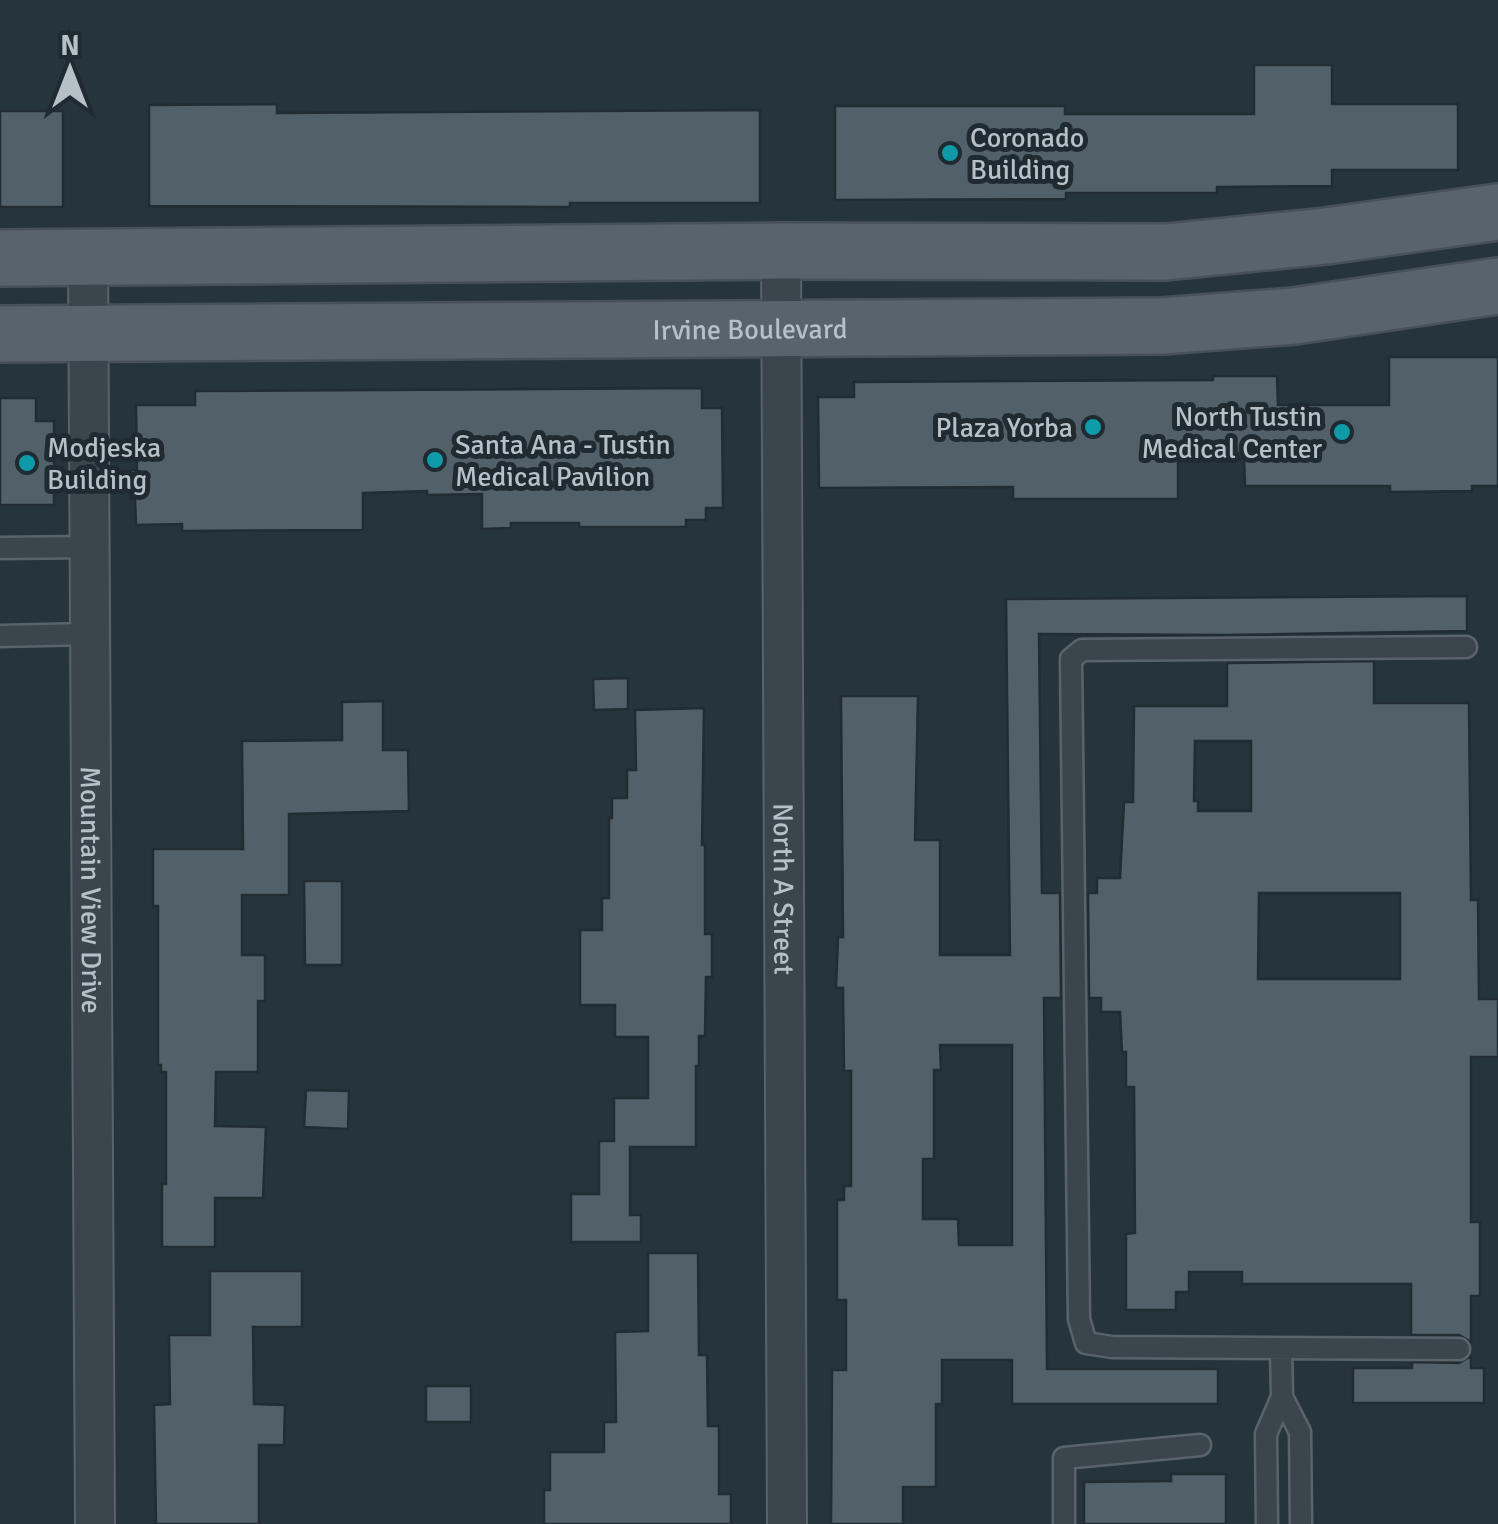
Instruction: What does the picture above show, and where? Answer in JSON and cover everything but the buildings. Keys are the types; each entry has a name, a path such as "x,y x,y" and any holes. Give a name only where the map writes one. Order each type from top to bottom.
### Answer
{"main road":[{"path":"0,258 1166,252 1326,236 1498,212"},
{"name":"Irvine Boulevard","path":"0,334 1162,326 1294,316 1498,286"}],"street":[{"name":"North A Street","path":"780,251 787,1524"},
{"name":"Mountain View Drive","path":"88,258 94,1524"}],"lane":[{"path":"0,548 88,548"},
{"path":"0,636 88,634"},
{"path":"1459,1349 1112,1348 1086,1343 1079,1319 1071,659 1082,650 1466,646"},
{"path":"1267,1524 1266,1434 1282,1397 1281,1349"},
{"path":"1282,1397 1300,1432 1301,1524"},
{"path":"1064,1524 1064,1458 1200,1446"}],"place":[{"name":"Coronado Building","path":"950,153"},
{"name":"Plaza Yorba","path":"1093,427"},
{"name":"North Tustin Medical Center","path":"1342,432"},
{"name":"Santa Ana - Tustin Medical Pavilion","path":"435,460"},
{"name":"Modjeska Building","path":"27,463"}]}
